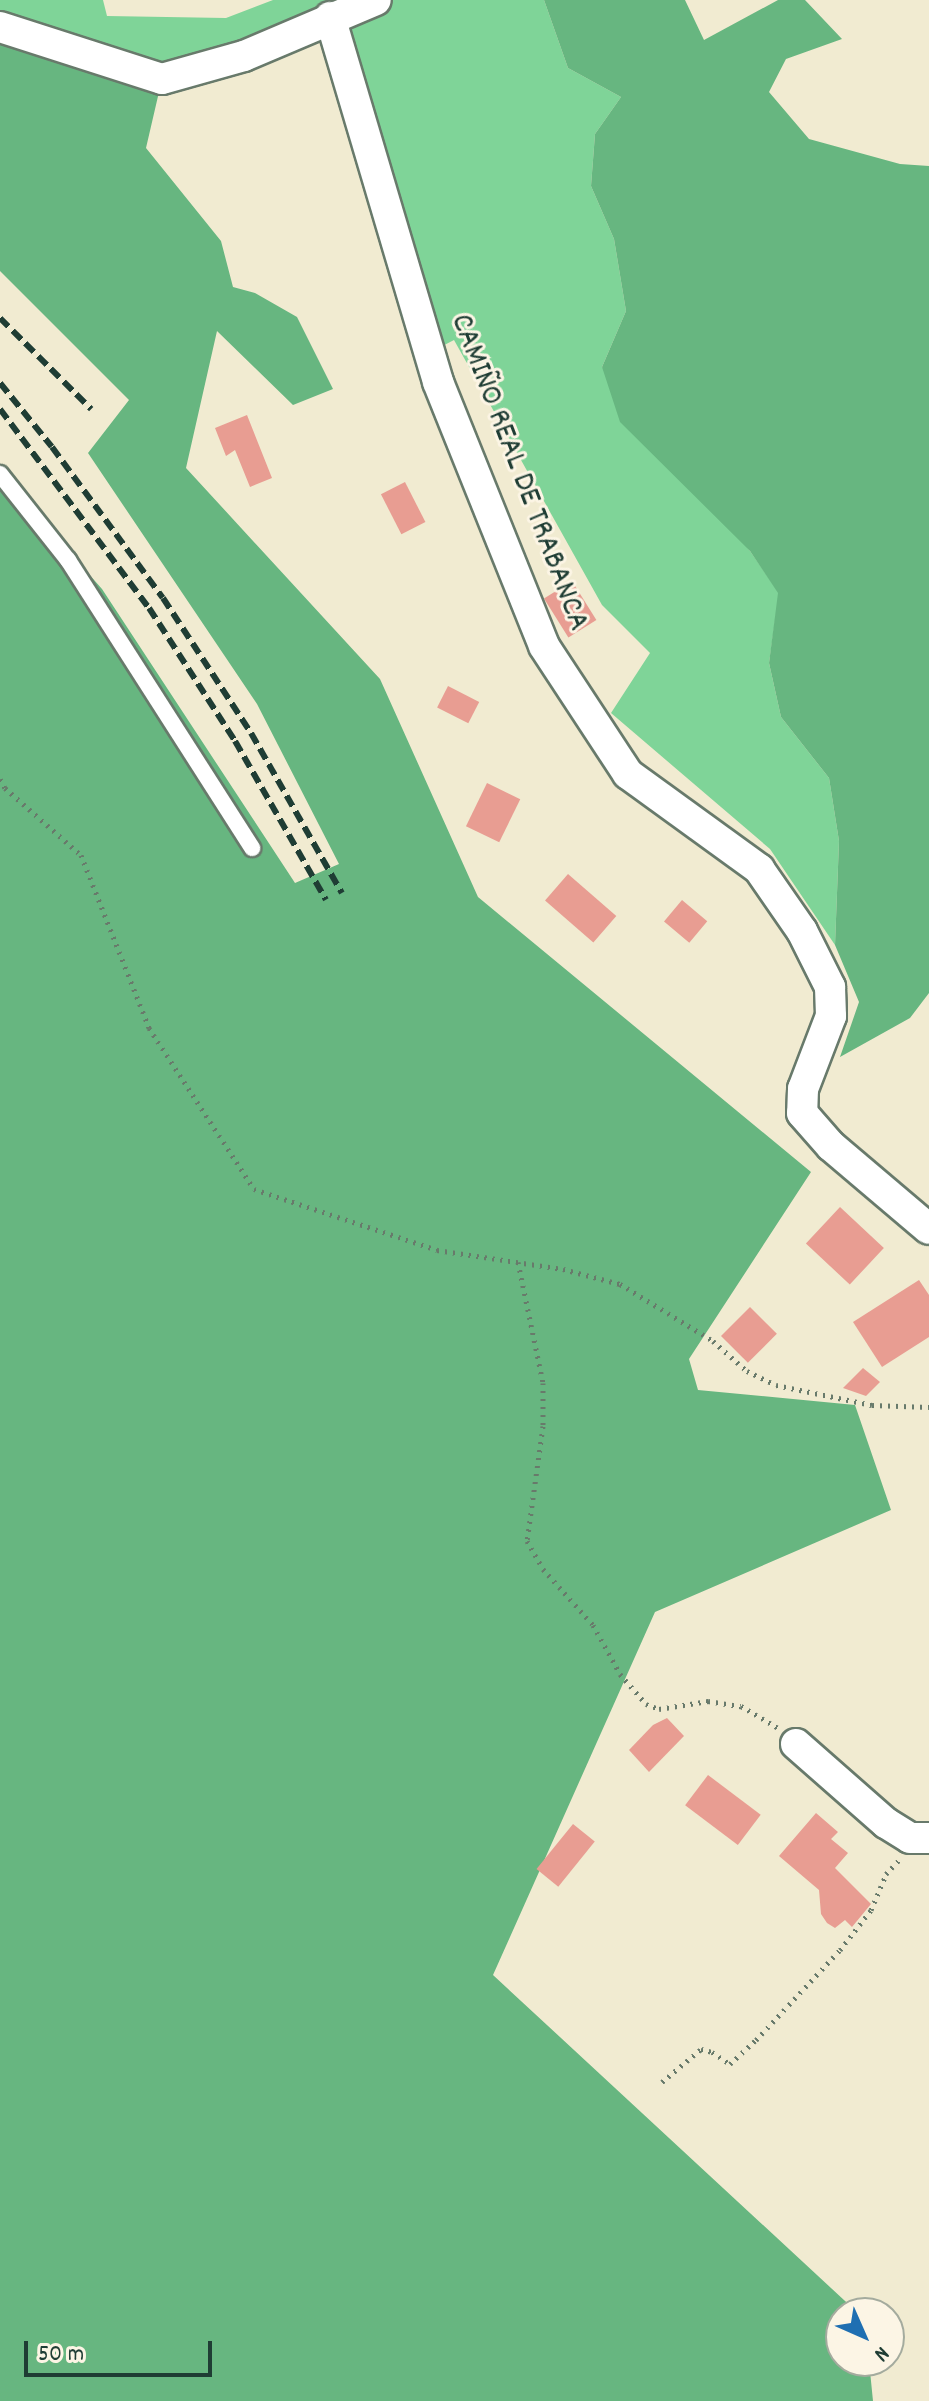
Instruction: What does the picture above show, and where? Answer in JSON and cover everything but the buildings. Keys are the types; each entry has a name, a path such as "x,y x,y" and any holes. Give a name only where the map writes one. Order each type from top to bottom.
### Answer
{"street":[{"path":"0,27 162,79 244,56 376,0"},
{"name":"CAMIÑO REAL DE TRABANCA","path":"330,17 438,382 544,646 628,774 759,869 802,931 830,987 831,1016 803,1089 802,1113 831,1146 929,1229"},
{"path":"796,1744 886,1823 926,1840"}],"lane":[{"path":"0,474 68,560 252,848"}],"path":[{"path":"0,779 5,788 81,855 149,1028 254,1189 437,1250 518,1262 620,1284 713,1341 747,1371 776,1385 872,1405 929,1407"},
{"path":"518,1262 543,1383 543,1426 527,1541 543,1569 593,1625 620,1674 646,1704 659,1709 708,1701 741,1706 766,1717 796,1744"},
{"path":"662,2082 701,2049 730,2064 840,1950 871,1910 886,1874 926,1840"}],"green space":[{"path":"0,0 103,0 107,16 226,18 273,0 544,0 568,68 621,97 595,134 591,186 614,239 626,311 602,367 750,551 779,593 769,663 781,717 829,778 839,841 835,945 770,849 611,713 650,653 602,605 454,340 429,353 330,17 162,79 0,27"},
{"path":"544,0 685,0 704,40 778,0 805,0 842,39 786,59 769,92 809,139 900,164 929,166 929,993 910,1018 840,1057 859,1002 835,945 839,841 829,778 781,717 769,663 778,593 750,551 620,422 602,367 626,311 614,239 591,186 595,134 621,97 568,68"},
{"path":"0,28 162,79 146,148 221,241 233,287 255,293 297,317 333,389 293,405 217,331 186,468 380,679 478,897 811,1172 689,1359 698,1390 855,1405 891,1510 655,1612 493,1975 841,2297 825,2297 825,2377 871,2377 873,2401 0,2401 0,473 102,589 295,883 339,864 257,704 88,453 129,400 0,271"}],"railway":[{"path":"0,318 91,409"},
{"path":"0,383 52,447 163,598 251,733 342,893"},
{"path":"0,409 149,608 235,741 326,900"}]}
